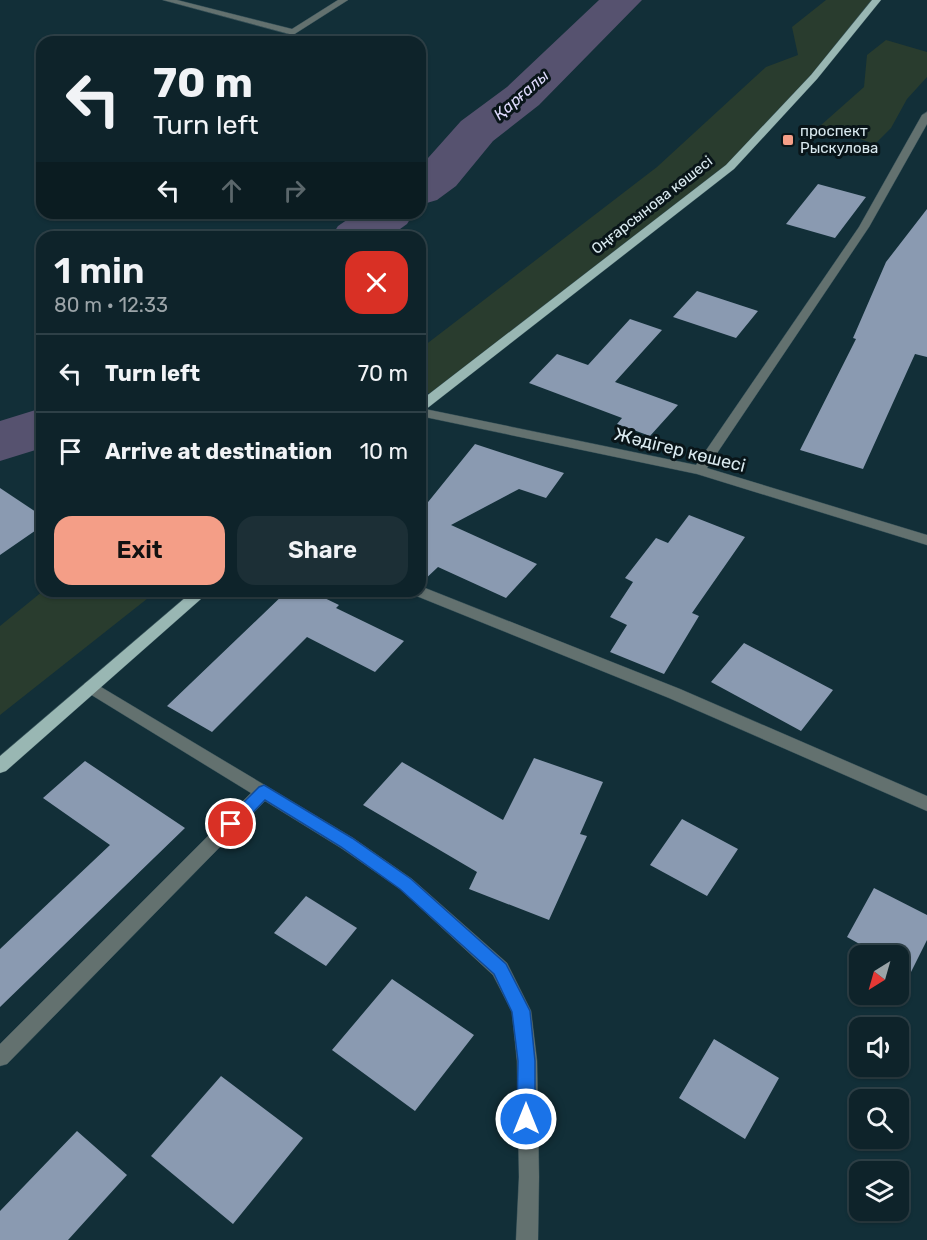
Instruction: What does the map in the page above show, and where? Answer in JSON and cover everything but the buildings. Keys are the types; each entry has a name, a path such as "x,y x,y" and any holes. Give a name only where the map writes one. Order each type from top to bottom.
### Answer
{"main road":[{"path":"864,0 869,12"},
{"name":"Оңғарсынова көшесі","path":"426,402 730,167 814,76 877,0"},
{"path":"0,766 195,597"}],"street":[{"path":"167,0 293,32 344,0"},
{"path":"699,470 864,228 927,115"},
{"name":"Жәдігер көшесі","path":"426,413 699,470 927,540"},
{"path":"426,594 552,642 828,758 927,804"},
{"path":"91,687 347,843 406,884 500,969 521,1011 526,1061 529,1177 527,1240"},
{"path":"0,1058 264,791"}],"green space":[{"path":"826,0 877,0 730,167 438,393 426,393 426,344 657,167 766,67 798,55 792,27"},
{"path":"886,40 927,52 927,77 907,99 891,128 875,144 820,126 864,87 867,55"},
{"path":"36,597 149,597 0,715 0,626"}],"waterway":[{"name":"Қарғалы","path":"426,186 439,176 477,131 523,96 622,0"},
{"name":"Қарғалы","path":"364,231 381,219"},
{"name":"Қарғалы","path":"0,442 36,429"}],"place":[{"name":"проспект Рыскулова","path":"788,140"}],"route":[{"path":"231,824 264,791 347,843 406,884 500,969 521,1011 526,1061 526,1119"}]}
